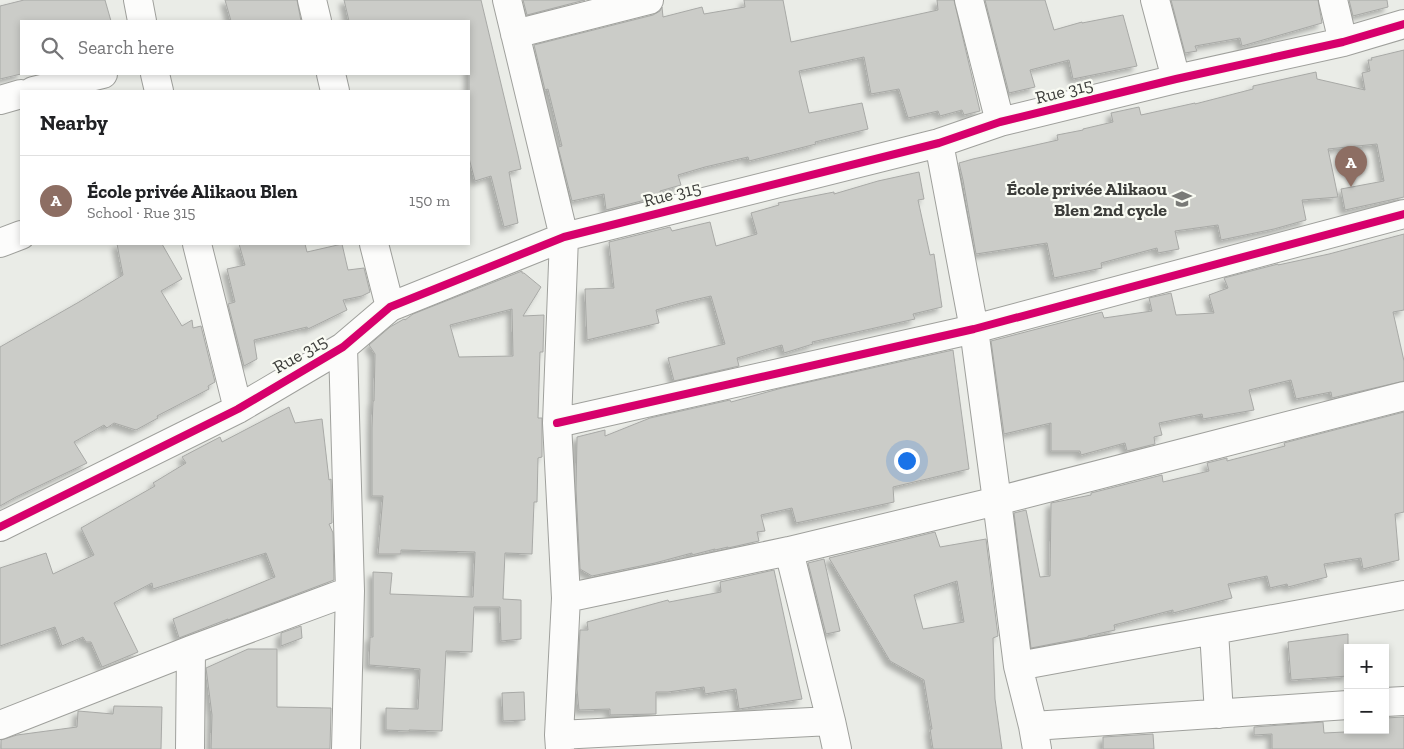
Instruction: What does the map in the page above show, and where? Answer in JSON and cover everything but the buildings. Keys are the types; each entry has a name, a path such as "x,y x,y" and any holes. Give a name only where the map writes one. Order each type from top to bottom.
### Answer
{"street":[{"path":"138,0 142,20"},
{"path":"312,0 317,20"},
{"path":"507,0 564,236 557,423 566,598 560,742 831,720"},
{"path":"515,34 649,0"},
{"path":"969,0 1000,122"},
{"path":"1156,0 1176,79"},
{"path":"1333,0 1343,42"},
{"name":"Rue 315","path":"0,527 238,408 343,347 390,307 564,236 939,143 1000,122 1176,79 1343,42 1404,24"},
{"path":"37,90 99,75"},
{"path":"155,75 159,90"},
{"path":"331,75 335,90"},
{"path":"0,100 20,94"},
{"path":"939,143 974,329 1018,666 1035,738 1219,714 1344,705"},
{"path":"557,423 974,329 1404,214"},
{"path":"0,243 20,235"},
{"path":"197,245 238,408"},
{"path":"374,245 390,307"},
{"path":"343,347 350,591 346,749"},
{"path":"566,598 789,551 997,501 1404,396"},
{"path":"789,551 837,749"},
{"path":"0,724 350,591"},
{"path":"1018,666 1404,595"},
{"path":"1214,631 1219,714"},
{"path":"190,749 191,650"},
{"path":"1389,702 1404,701"}],"cycle path":[{"path":"0,527 238,409 343,347 390,307 564,237 939,143 1000,122 1176,79 1343,42 1404,24"},
{"path":"557,423 974,329 1404,214"}],"place":[{"name":"École privée Alikaou Blen","path":"1351,187"},
{"name":"École privée Alikaou Blen 2nd cycle","path":"1182,199"}]}
